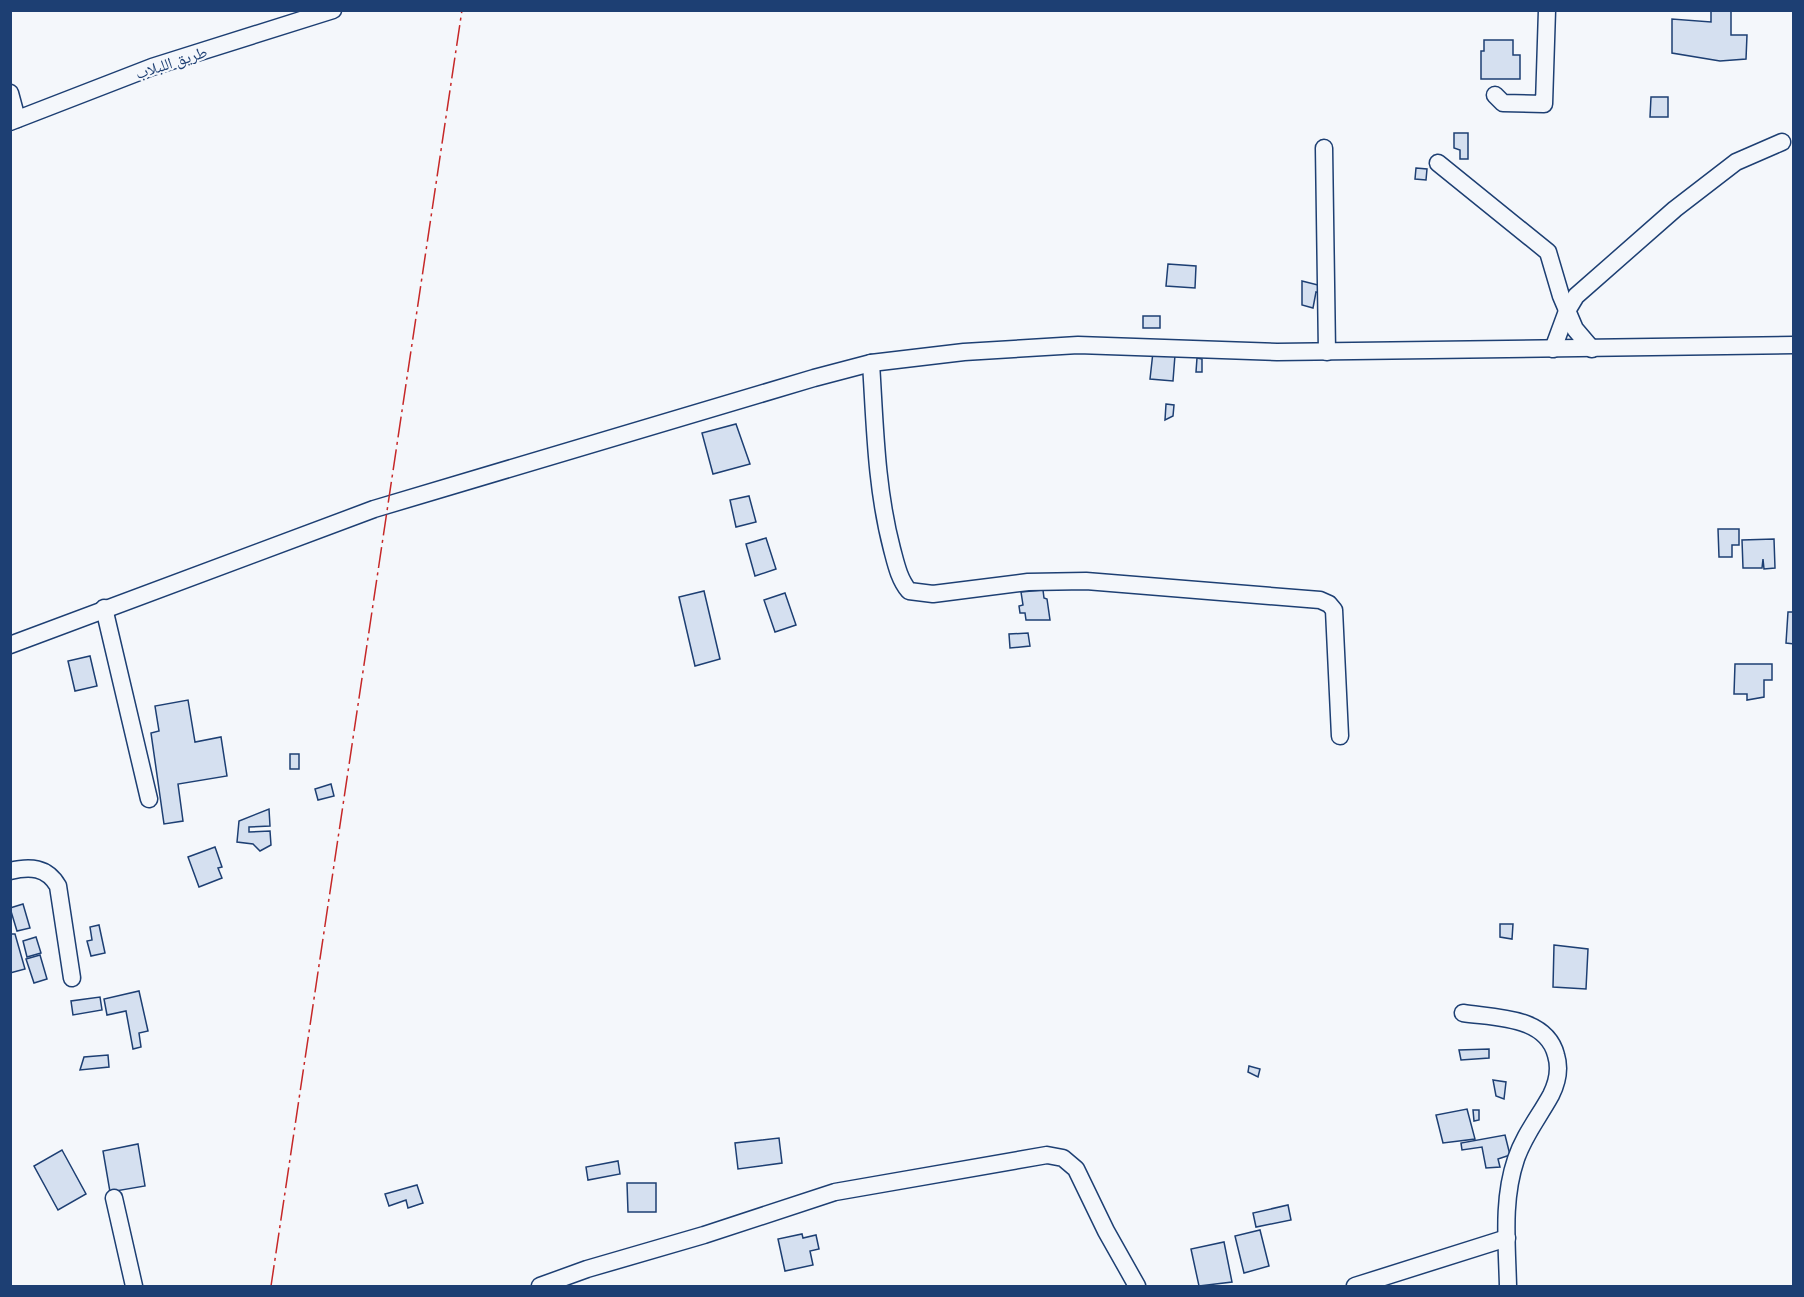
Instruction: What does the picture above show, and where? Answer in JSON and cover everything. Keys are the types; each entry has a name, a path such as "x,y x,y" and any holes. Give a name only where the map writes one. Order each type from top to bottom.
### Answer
{"street":[{"name":"طريق اللبلاب","path":"14,120 152,67 333,10"},
{"path":"1495,95 1503,104 1544,104 1547,10"},
{"path":"10,93 14,120"},
{"path":"1553,349 1567,311 1576,296 1675,208 1736,162 1782,142"},
{"path":"1324,148 1327,352"},
{"path":"1438,163 1548,252 1575,329 1592,349"},
{"path":"10,645 374,509 814,378 872,363 964,352 1078,345 1327,352 1794,345"},
{"path":"872,363 878,475 883,516 901,582 909,591 933,594 1028,582 1086,580 1211,589 1329,604 1334,610 1336,621 1340,736"},
{"path":"104,608 149,799"},
{"path":"10,871 36,868 54,880 58,886 72,978"},
{"path":"1463,1012 1533,1026 1547,1036 1558,1060 1552,1092 1530,1127 1515,1160 1508,1196 1508,1287"},
{"path":"540,1287 587,1269 704,1235 835,1192 1047,1155 1063,1158 1076,1169 1106,1231 1137,1287"},
{"path":"114,1198 134,1287"},
{"path":"1355,1287 1507,1238"}],"building":[{"path":"1711,10 1731,10 1731,35 1747,35 1746,59 1720,61 1672,53 1672,19 1711,22"},
{"path":"1484,40 1513,40 1513,55 1520,55 1520,79 1481,79 1481,51 1484,51"},
{"path":"1651,97 1668,97 1668,117 1650,117"},
{"path":"1454,133 1468,133 1468,159 1460,159 1460,150 1454,148"},
{"path":"1416,168 1427,169 1426,180 1415,179"},
{"path":"1168,264 1196,266 1195,288 1166,286"},
{"path":"1302,281 1322,286 1320,293 1316,292 1313,308 1302,305"},
{"path":"1143,316 1160,316 1160,328 1143,328"},
{"path":"1153,352 1175,355 1173,381 1150,379"},
{"path":"1197,358 1202,359 1202,372 1196,372"},
{"path":"1166,404 1174,405 1173,416 1165,420"},
{"path":"736,424 750,464 713,474 702,433"},
{"path":"749,496 756,522 736,527 730,500"},
{"path":"1718,529 1739,529 1739,545 1732,545 1732,557 1719,557"},
{"path":"766,538 776,569 755,576 746,544"},
{"path":"1774,539 1775,568 1764,569 1763,559 1762,568 1743,568 1742,540"},
{"path":"1043,590 1044,598 1047,599 1050,620 1026,620 1025,613 1020,613 1019,606 1023,605 1021,592"},
{"path":"704,591 720,659 695,666 679,597"},
{"path":"785,593 796,625 775,632 764,600"},
{"path":"1788,612 1794,612 1794,644 1786,643"},
{"path":"1028,633 1030,646 1010,648 1009,634"},
{"path":"90,656 97,686 75,691 68,661"},
{"path":"1735,664 1772,664 1772,680 1764,680 1764,697 1747,700 1747,694 1734,694"},
{"path":"188,700 195,742 221,737 227,776 178,784 183,821 164,824 151,733 159,731 155,706"},
{"path":"290,754 299,754 299,769 290,769"},
{"path":"331,784 334,796 318,800 315,789"},
{"path":"269,809 270,826 249,827 249,832 270,831 271,845 260,851 253,844 237,842 239,821"},
{"path":"215,847 222,867 218,868 222,878 199,887 188,857"},
{"path":"23,904 30,928 17,931 10,908"},
{"path":"1500,924 1513,924 1512,939 1500,937"},
{"path":"99,925 105,953 91,956 87,941 92,940 90,927"},
{"path":"10,934 15,934 25,969 10,973"},
{"path":"36,937 41,953 27,957 23,941"},
{"path":"1554,945 1588,949 1586,989 1553,987"},
{"path":"40,955 47,979 34,983 26,959"},
{"path":"139,991 148,1031 139,1033 141,1047 133,1049 126,1011 107,1015 104,999"},
{"path":"100,997 102,1010 73,1015 71,1001"},
{"path":"1489,1049 1489,1058 1461,1060 1459,1050"},
{"path":"108,1055 109,1067 80,1070 84,1057"},
{"path":"1249,1066 1260,1069 1258,1077 1248,1072"},
{"path":"1493,1080 1506,1082 1504,1099 1496,1096"},
{"path":"1467,1109 1475,1139 1443,1143 1436,1115"},
{"path":"1473,1110 1479,1110 1479,1120 1474,1121"},
{"path":"1505,1135 1510,1155 1498,1159 1500,1167 1486,1168 1482,1147 1462,1150 1461,1143"},
{"path":"779,1138 782,1163 738,1169 735,1143"},
{"path":"138,1144 145,1186 110,1192 103,1151"},
{"path":"62,1150 86,1194 58,1210 34,1166"},
{"path":"618,1161 620,1174 588,1180 586,1167"},
{"path":"627,1183 656,1183 656,1212 628,1212"},
{"path":"417,1185 423,1203 408,1208 406,1200 389,1206 385,1194"},
{"path":"1288,1205 1291,1220 1256,1227 1253,1213"},
{"path":"1260,1230 1269,1266 1244,1273 1235,1236"},
{"path":"802,1234 803,1238 816,1235 819,1249 810,1251 813,1265 785,1271 778,1239"},
{"path":"1224,1242 1232,1282 1199,1286 1191,1249"}],"power":[{"path":"271,1286 462,10"}]}
